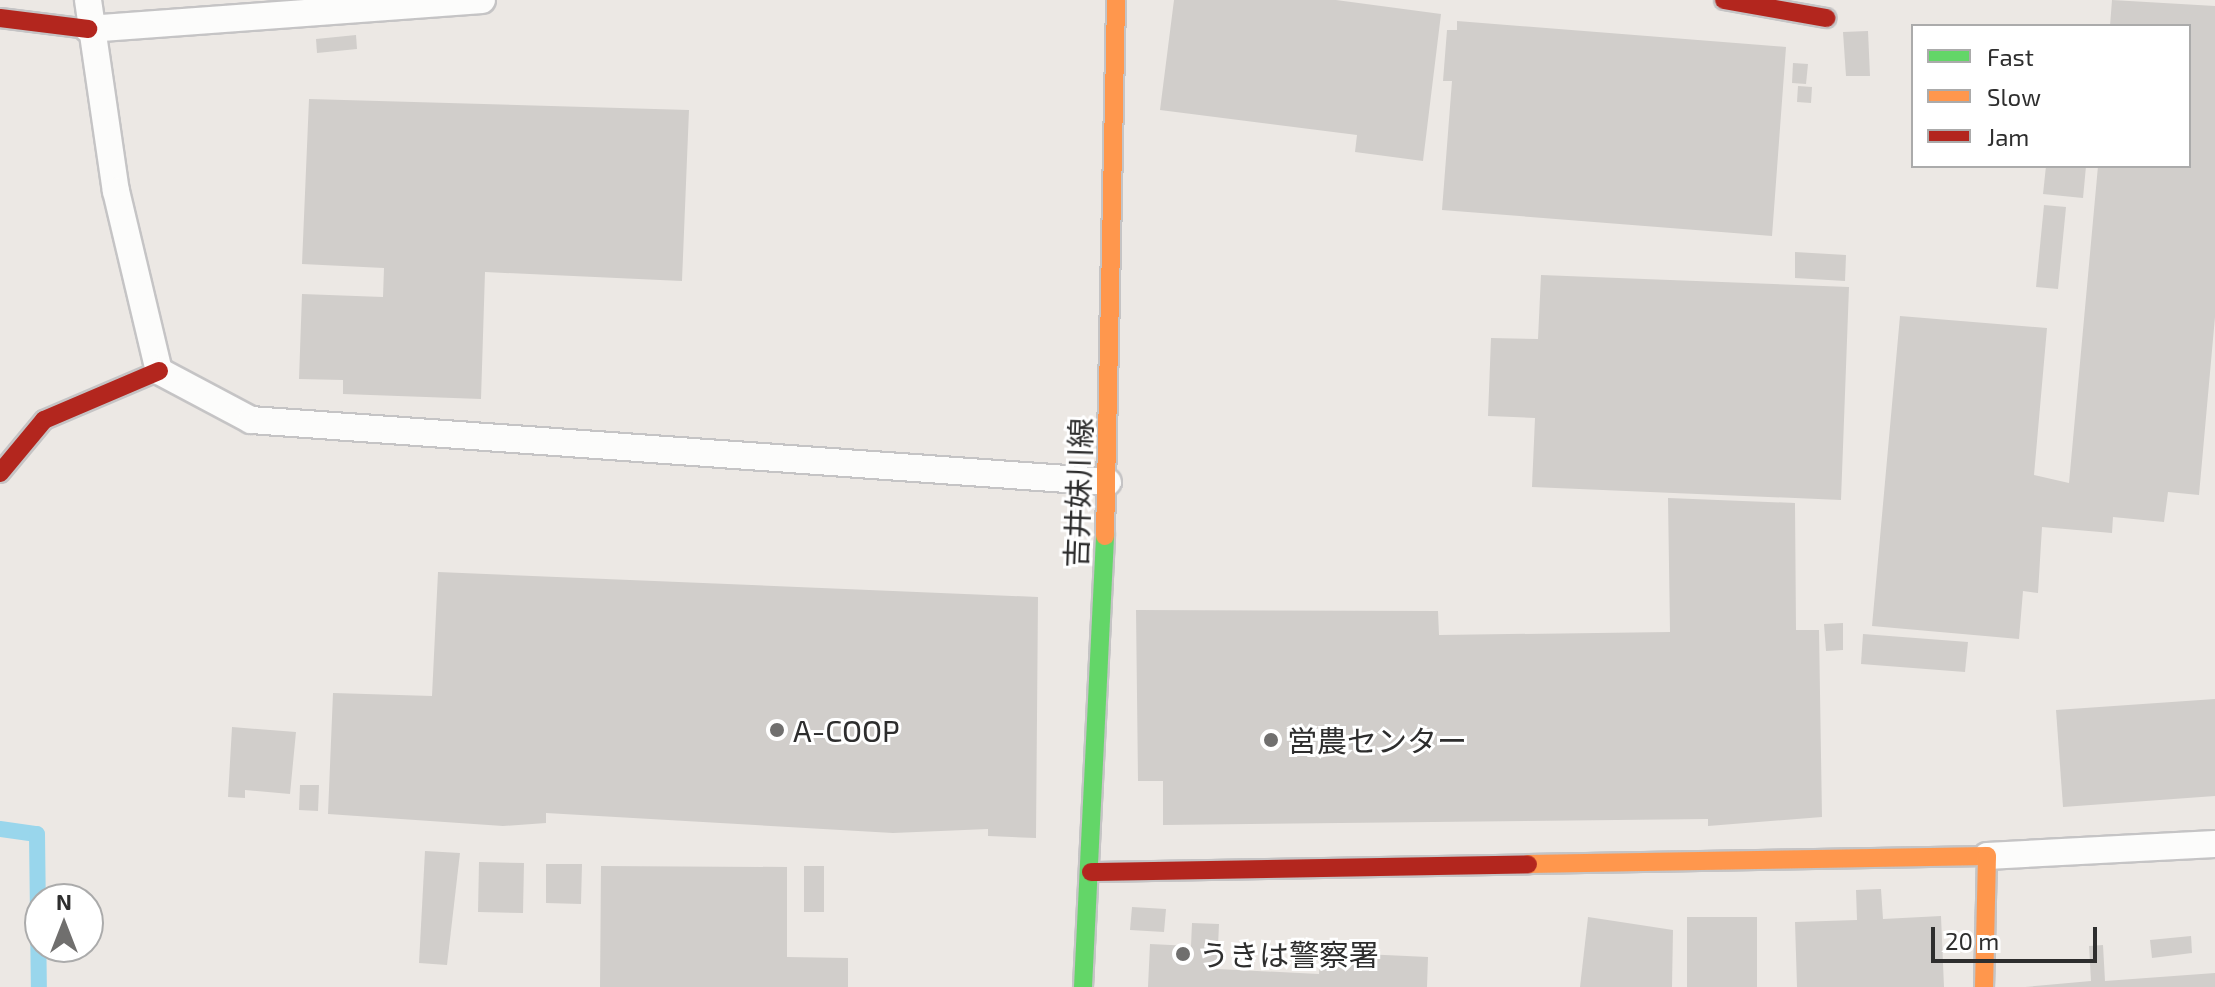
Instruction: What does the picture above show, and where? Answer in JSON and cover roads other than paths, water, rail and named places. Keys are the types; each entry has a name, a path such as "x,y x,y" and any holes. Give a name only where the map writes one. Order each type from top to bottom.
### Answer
{"street":[{"name":"吉井妹川線","path":"1083,987 1108,482 1116,0"},
{"path":"1724,0 1826,18"},
{"path":"0,18 88,29"},
{"path":"0,473 44,420 159,371"},
{"path":"1091,872 1987,856 1984,987"}],"lane":[{"path":"88,0 88,29 116,191 159,371 251,420 1108,482"},
{"path":"88,29 482,0"},
{"path":"1987,856 2215,844"}],"waterway":[{"path":"0,829 37,834 39,987"}],"place":[{"name":"A-COOP","path":"777,730"},
{"name":"営農センター","path":"1271,740"},
{"name":"うきは警察署","path":"1183,954"}]}
